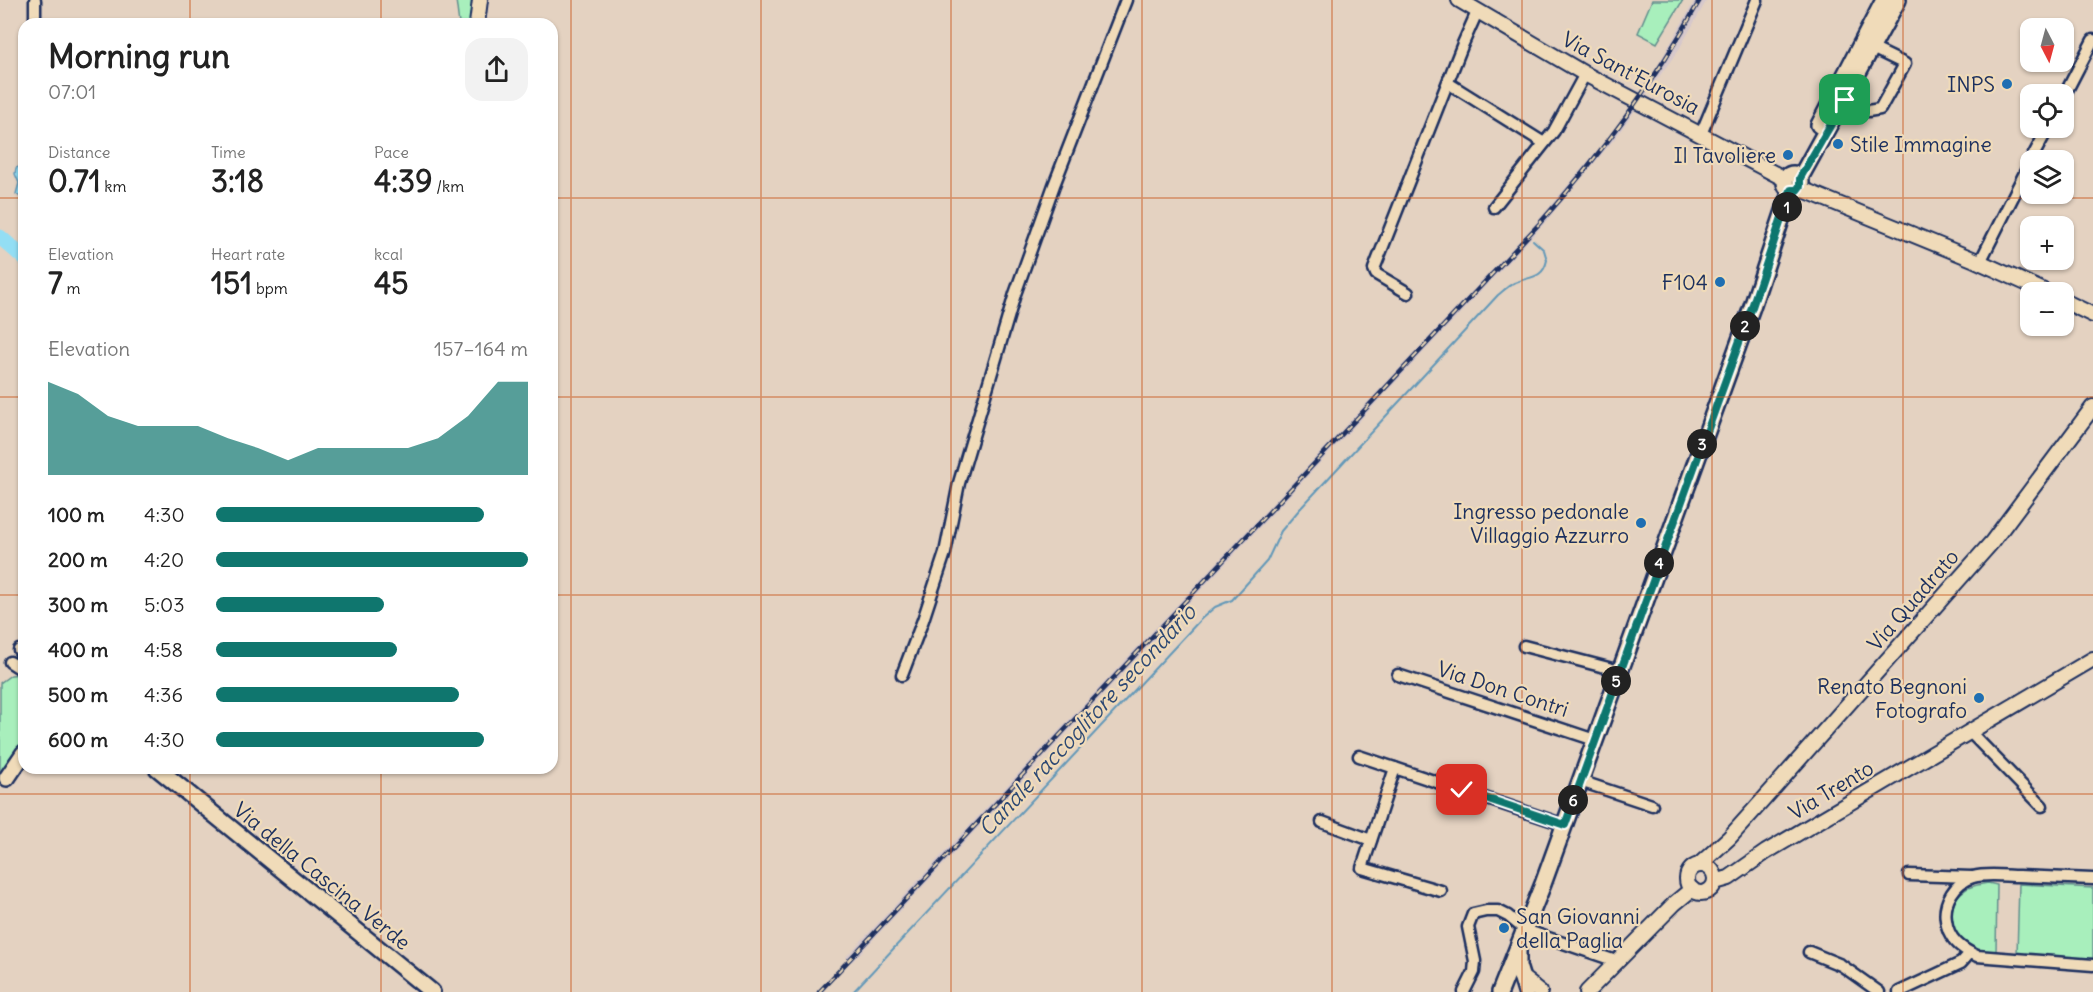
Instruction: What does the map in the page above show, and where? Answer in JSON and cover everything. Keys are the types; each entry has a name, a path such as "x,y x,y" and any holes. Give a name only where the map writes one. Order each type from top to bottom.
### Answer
{"main road":[{"path":"1500,992 1565,825 1752,307 1794,182 1884,0"},
{"path":"1794,182 1851,103 1872,48 1898,0"},
{"path":"3,781 18,761"},
{"path":"3,781 18,771"},
{"name":"Via della Cascina Verde","path":"162,774 432,992"},
{"path":"1519,945 1518,966 1526,992"}],"street":[{"path":"35,0 35,18"},
{"path":"478,18 480,0"},
{"path":"902,675 945,553 959,483 1015,294 1126,0"},
{"name":"Via Sant'Eurosia","path":"1459,0 1585,74 1794,182 2025,282"},
{"path":"1701,134 1757,0"},
{"path":"1408,293 1376,274 1374,269 1477,12"},
{"path":"2070,84 2093,40"},
{"path":"1868,111 1880,109 1905,64 1872,48"},
{"path":"1494,207 1554,131 1585,74"},
{"path":"1448,83 1544,143"},
{"path":"1980,261 2020,183"},
{"path":"2074,306 2093,315"},
{"name":"Via Quadrato","path":"1692,889 1687,882 1688,873 1708,872 1728,838 1992,542 2093,407"},
{"path":"1524,646 1620,671"},
{"path":"10,662 18,667"},
{"name":"Via Trento","path":"1708,872 1729,879 1766,852 2091,663"},
{"name":"Via Don Contri","path":"1398,675 1595,740"},
{"path":"1970,732 2042,806"},
{"path":"1359,756 1565,825"},
{"path":"1395,768 1362,868 1441,891"},
{"path":"1580,781 1653,805"},
{"path":"1322,822 1371,840"},
{"path":"1581,992 1591,987 1692,889 1696,892 1705,892 1713,887 1708,872"},
{"path":"1909,875 2093,879"},
{"path":"1973,877 1953,891 1947,903 1945,916 1947,930 1964,950 1977,956 2093,965"},
{"path":"1464,992 1474,972 1475,961 1468,927 1473,914 1486,911 1498,911 1525,930 1616,961"},
{"path":"1809,952 1841,965 1879,992"},
{"path":"1899,992 1961,963 1970,953"},
{"path":"1520,976 1540,992"}],"shaded area":[{"path":"1695,0 1707,0 1679,49 1616,137 1542,226 852,962 846,957 1537,222 1611,134 1652,76"}],"green space":[{"path":"456,0 478,0 475,18 458,18"},
{"path":"1652,0 1683,0 1657,43 1638,33"},
{"path":"18,674 18,755 0,774 0,683 11,675"},
{"path":"1988,883 1997,885 1996,953 1978,952 1968,948 1957,936 1952,919 1954,902 1959,895 1970,887"},
{"path":"2019,884 2093,888 2093,961 2017,955"}],"water":[{"path":"18,167 18,181 15,174"}],"waterway":[{"path":"0,237 18,253"},
{"name":"Canale raccoglitore secondario","path":"853,992 1201,619 1215,607 1232,600 1267,561 1281,531 1299,510 1498,295 1514,283 1535,276 1542,271 1547,260 1544,250 1533,240"}],"railway":[{"path":"819,992 1539,224 1585,170 1626,116 1664,60 1700,0"}],"place":[{"name":"INPS","path":"2007,84"},
{"name":"Stile Immagine","path":"1838,144"},
{"name":"Il Tavoliere","path":"1788,155"},
{"name":"F104","path":"1720,282"},
{"name":"Ingresso pedonale Villaggio Azzurro","path":"1641,523"},
{"name":"Renato Begnoni Fotografo","path":"1979,698"},
{"name":"San Giovanni della Paglia","path":"1504,928"}],"route":[{"path":"1462,790 1565,825 1752,307 1791,190 1799,188 1800,178 1845,100"}]}
